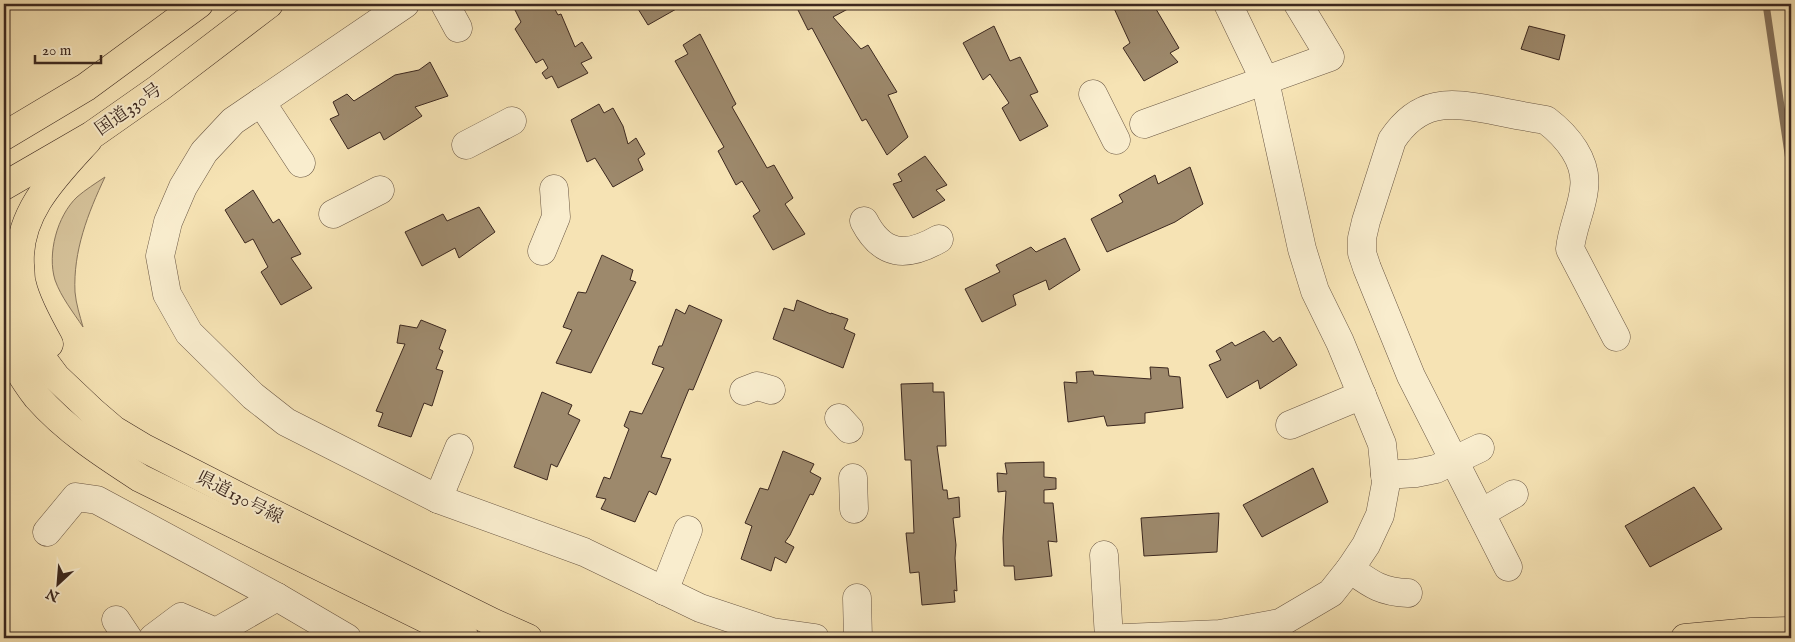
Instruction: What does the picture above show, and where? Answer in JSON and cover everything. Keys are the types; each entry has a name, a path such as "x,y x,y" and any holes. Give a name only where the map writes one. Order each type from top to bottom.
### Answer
{"main road":[{"path":"4,136 86,87 199,4"},
{"name":"国道330号","path":"4,186 92,135 159,88 269,4"},
{"path":"92,135 54,178 36,204 22,238 20,258 21,284 40,328 61,366 93,412"},
{"name":"県道130号線","path":"4,294 20,329 56,377 114,430 144,448 474,613 528,638"},
{"name":"県道130号線","path":"4,345 37,396 68,428 140,478 465,638"},
{"path":"4,377 20,388 37,396"},
{"path":"1685,638 1751,632 1791,631"}],"street":[{"path":"404,4 232,121 204,152 183,187 168,222 160,256 167,294 189,333 253,396 286,422 438,499 584,552 700,608 772,632 815,638"},
{"path":"445,4 458,28"},
{"path":"1124,638 1220,634 1280,623 1332,593 1366,545 1380,515 1386,482 1382,444 1340,342 1315,291 1302,249 1265,81 1228,4"},
{"path":"1144,124 1330,57 1301,5"},
{"path":"1093,94 1116,140"},
{"path":"261,102 301,164"},
{"path":"1508,567 1411,376 1362,253 1362,238 1366,222 1392,140 1408,120 1424,110 1440,105 1460,104 1546,120 1557,129 1578,155 1583,170 1584,188 1570,249 1616,337"},
{"path":"466,145 512,121"},
{"path":"542,251 556,217 554,189"},
{"path":"333,214 380,190"},
{"path":"864,221 870,234 882,245 896,252 924,248 939,239"},
{"path":"744,391 757,386 771,390"},
{"path":"1290,425 1362,396"},
{"path":"438,499 459,448"},
{"path":"1385,475 1416,473 1436,469 1480,448"},
{"path":"853,478 854,509"},
{"path":"1481,513 1514,494"},
{"path":"47,532 76,497 97,500 277,596 347,638"},
{"path":"664,591 688,530"},
{"path":"1104,555 1109,638"},
{"path":"1350,569 1373,586 1383,590 1408,593"},
{"path":"153,638 181,617 216,632 277,596"},
{"path":"857,598 858,638"}],"shaded area":[{"path":"105,177 88,218 76,262 75,292 83,327 55,280 52,259 53,247 59,225 70,205 80,194"}],"building":[{"path":"512,4 552,4 558,15 561,14 575,47 582,42 592,58 581,63 588,73 558,88 552,76 546,79 542,73 548,68 543,59 536,63 515,29 521,22"},
{"path":"635,4 685,4 648,25"},
{"path":"795,4 857,4 833,17 861,49 868,45 897,92 888,95 908,137 887,155 866,119 862,121 812,28 808,30"},
{"path":"1112,4 1153,4 1179,48 1170,53 1178,62 1144,81 1123,48 1130,43"},
{"path":"994,26 1010,61 1020,57 1038,92 1030,95 1048,126 1020,141 1002,108 1009,103 990,74 983,80 963,43"},
{"path":"1529,26 1565,35 1559,60 1521,49"},
{"path":"700,34 736,104 732,107 767,168 774,165 793,198 785,204 805,234 773,250 753,216 760,211 742,181 736,185 718,151 724,147 675,61 688,54 683,45"},
{"path":"430,62 448,96 415,107 422,116 384,140 380,132 348,149 330,119 339,115 333,102 347,94 354,101 395,75 419,70"},
{"path":"599,104 604,113 613,108 623,126 628,144 636,138 645,154 638,159 643,170 613,187 595,158 587,162 571,120"},
{"path":"925,156 947,185 936,190 945,200 913,218 893,184 902,181 898,174"},
{"path":"1190,167 1203,204 1175,222 1107,252 1091,219 1123,202 1119,195 1155,175 1158,184"},
{"path":"253,190 273,223 279,219 301,254 291,258 312,288 281,305 261,272 268,267 253,239 245,243 225,210"},
{"path":"479,207 495,232 459,258 455,248 422,266 405,232 443,214 447,221"},
{"path":"1065,238 1080,270 1049,290 1046,280 1013,295 1016,305 982,322 965,289 1000,272 996,265 1031,247 1036,252"},
{"path":"602,255 633,270 630,280 636,282 591,373 556,363 572,330 563,327 578,292 586,293"},
{"path":"797,300 848,319 844,329 855,334 843,368 773,339 784,308 794,311"},
{"path":"689,305 722,320 693,390 689,389 661,457 671,459 656,495 649,491 635,522 601,509 606,499 596,497 604,477 610,479 629,429 624,426 630,411 642,414 664,368 652,364 659,346 662,346 676,309 685,314"},
{"path":"421,320 446,330 439,349 443,351 436,369 443,371 432,406 424,403 411,437 378,426 383,413 376,411 405,344 397,343 400,325 417,328"},
{"path":"1264,331 1273,342 1280,337 1297,365 1260,389 1258,380 1227,398 1209,365 1221,360 1216,351 1232,342 1235,346"},
{"path":"1150,367 1168,368 1169,376 1180,377 1183,408 1145,413 1145,423 1107,426 1104,416 1068,422 1064,382 1077,383 1076,372 1093,371 1094,375 1151,379"},
{"path":"933,383 933,392 944,392 946,446 937,446 943,490 947,490 948,499 959,497 960,517 953,518 956,545 957,591 954,590 955,602 922,605 919,572 910,573 906,533 914,533 911,460 905,460 901,384"},
{"path":"542,392 572,405 568,414 580,420 557,467 551,464 547,480 514,467"},
{"path":"783,451 814,464 810,472 821,478 813,495 810,494 785,542 794,547 786,563 775,557 771,571 741,559 752,526 745,523 760,488 768,490"},
{"path":"1044,462 1044,477 1056,478 1056,489 1044,490 1044,503 1053,503 1057,542 1048,541 1052,576 1015,580 1014,566 1004,566 1003,538 1006,491 998,492 997,473 1007,474 1005,463"},
{"path":"1313,468 1328,502 1262,537 1243,505"},
{"path":"1694,487 1722,529 1650,567 1625,526"},
{"path":"1219,513 1217,552 1144,556 1141,518"}],"waterway":[{"path":"1766,4 1791,174"}]}
